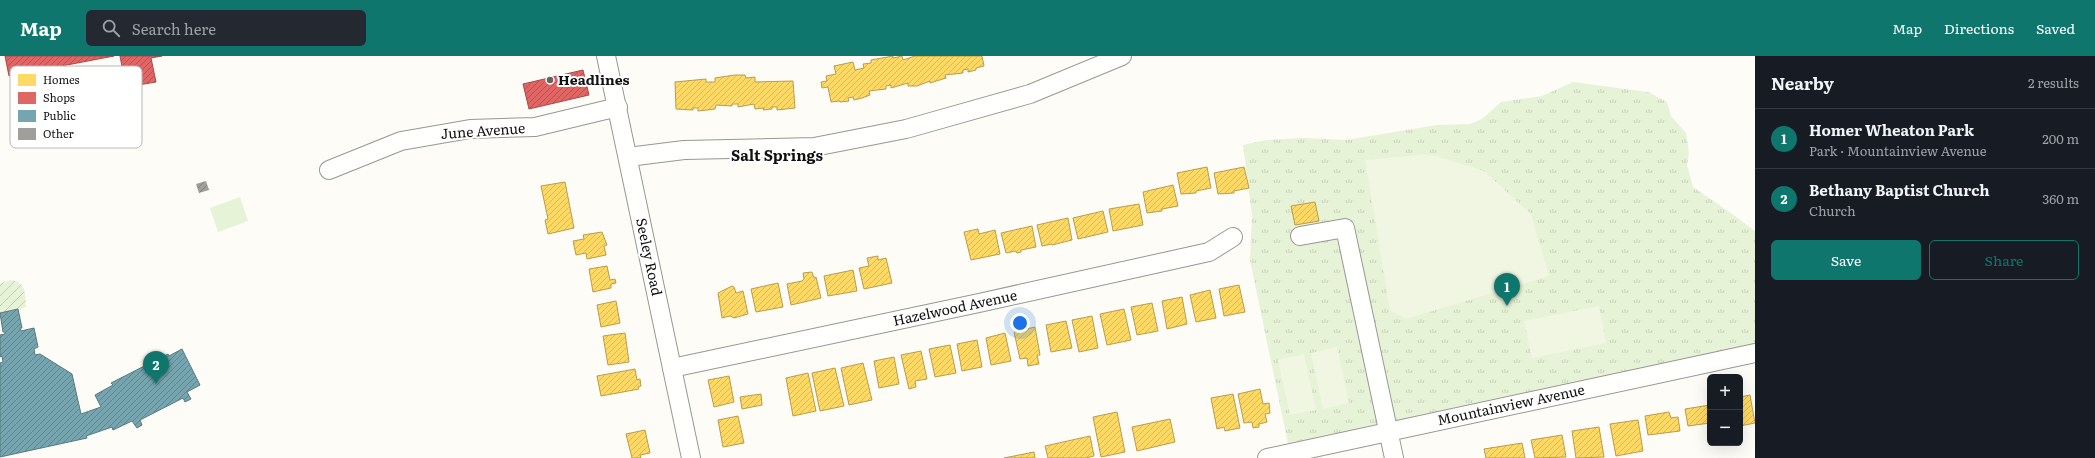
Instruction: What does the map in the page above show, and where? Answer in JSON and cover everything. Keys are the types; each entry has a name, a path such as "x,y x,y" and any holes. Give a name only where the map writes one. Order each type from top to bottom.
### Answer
{"street":[{"name":"Seeley Road","path":"606,56 691,458"},
{"path":"628,157 684,150 814,147 906,129 1030,94 1122,56"},
{"name":"June Avenue","path":"329,170 401,141 470,129 535,127 618,107"},
{"path":"1300,236 1345,228 1394,458"},
{"name":"Hazelwood Avenue","path":"672,368 979,303 1209,252 1232,237"},
{"name":"Mountainview Avenue","path":"1267,458 1755,353"}],"green space":[{"path":"1573,82 1648,92 1667,102 1671,116 1686,133 1689,153 1687,165 1693,187 1755,231 1755,353 1290,453 1250,260 1252,215 1243,145 1266,140 1304,138 1346,140 1437,125 1470,124 1482,119 1501,102 1542,96"},
{"path":"1429,154 1484,171 1531,214 1549,276 1406,319 1390,310 1365,160"},
{"path":"240,197 248,221 218,232 210,208"},
{"path":"11,280 20,283 24,289 26,306 24,308 0,313 0,283"},
{"path":"1599,306 1606,343 1532,358 1524,321"},
{"path":"1337,347 1349,403 1323,409 1311,353"},
{"path":"1304,354 1316,410 1290,415 1278,360"}],"building: Homes":[{"path":"893,56 893,58 902,56 903,60 915,56 982,56 984,66 968,72 968,69 963,70 963,73 945,75 946,78 930,83 930,81 917,86 908,86 908,83 891,88 891,85 886,86 886,89 869,91 870,95 862,98 854,100 853,97 848,98 849,101 831,102 828,87 822,88 821,82 827,81 826,76 836,74 834,66 853,62 855,70 864,68 863,64 871,63 871,60"},
{"path":"745,75 746,78 755,77 755,82 793,81 795,108 777,110 777,107 772,107 772,109 763,110 764,108 755,109 754,104 738,107 738,104 732,104 732,106 716,105 715,109 698,111 698,108 693,108 693,110 676,109 675,82 706,79 706,82 715,82 715,78"},
{"path":"1207,167 1211,188 1196,191 1196,193 1181,194 1177,173"},
{"path":"1244,167 1249,188 1234,191 1234,193 1218,194 1214,173"},
{"path":"565,182 574,228 548,234 545,220 548,219 541,186"},
{"path":"1173,185 1178,206 1162,209 1162,211 1147,213 1143,192"},
{"path":"1315,202 1319,221 1295,225 1291,206"},
{"path":"1139,204 1143,225 1113,231 1109,209"},
{"path":"1103,211 1108,232 1078,239 1073,218"},
{"path":"1068,218 1072,240 1042,246 1037,225"},
{"path":"1032,226 1036,247 1021,250 1021,252 1017,253 1016,251 1006,253 1001,233"},
{"path":"978,229 979,234 995,230 1000,254 971,260 964,232"},
{"path":"602,232 607,245 604,246 606,255 587,259 586,253 576,255 573,241 584,239 583,235"},
{"path":"878,256 878,260 886,258 892,283 864,289 859,268 869,266 867,258"},
{"path":"607,266 610,280 615,279 616,283 611,284 611,288 593,292 589,269"},
{"path":"853,270 857,291 828,296 824,276"},
{"path":"812,272 814,278 816,277 821,298 791,305 787,284 802,281 804,279 803,273"},
{"path":"778,283 783,307 756,312 751,289"},
{"path":"1239,285 1245,312 1224,316 1219,289"},
{"path":"732,286 734,287 736,293 743,291 748,314 734,318 730,316 722,318 718,293"},
{"path":"1210,290 1216,318 1196,322 1190,295"},
{"path":"1182,297 1187,324 1167,329 1162,301"},
{"path":"616,301 620,323 601,327 597,305"},
{"path":"1152,303 1158,331 1137,335 1131,307"},
{"path":"1124,309 1131,340 1107,345 1100,314"},
{"path":"1092,316 1098,348 1079,352 1072,320"},
{"path":"1066,321 1072,348 1051,352 1046,325"},
{"path":"1035,327 1040,355 1037,355 1039,364 1028,366 1027,358 1020,359 1014,332"},
{"path":"625,333 629,362 608,365 603,336"},
{"path":"1005,333 1011,361 991,365 986,338"},
{"path":"977,340 982,367 962,371 957,344"},
{"path":"950,345 956,373 935,377 929,349"},
{"path":"921,351 927,379 915,381 916,387 909,389 901,355"},
{"path":"894,357 899,384 879,388 874,361"},
{"path":"863,363 872,400 849,405 841,368"},
{"path":"835,368 844,406 820,411 812,373"},
{"path":"635,369 637,380 640,379 641,386 638,387 639,389 601,396 597,376"},
{"path":"808,373 816,411 793,416 786,378"},
{"path":"729,376 734,402 714,407 708,380"},
{"path":"1260,389 1263,404 1269,403 1270,413 1265,414 1267,422 1259,424 1259,427 1253,428 1252,422 1244,423 1238,394"},
{"path":"761,394 762,405 742,409 740,397"},
{"path":"1233,394 1240,428 1225,431 1224,427 1217,429 1211,398"},
{"path":"1750,395 1755,423 1743,425 1743,396"},
{"path":"1707,405 1707,423 1688,426 1685,409"},
{"path":"1117,412 1125,452 1101,457 1093,417"},
{"path":"1669,412 1671,418 1678,417 1680,431 1648,435 1645,416"},
{"path":"738,416 744,443 723,447 718,420"},
{"path":"1170,419 1175,442 1137,451 1132,427"},
{"path":"1638,420 1643,451 1616,456 1610,424"},
{"path":"1599,427 1604,457 1576,458 1572,431"},
{"path":"645,430 650,453 640,455 641,458 632,458 626,434"},
{"path":"1562,435 1566,457 1535,458 1531,440"},
{"path":"1090,436 1094,456 1086,458 1048,458 1045,446"},
{"path":"1522,443 1525,458 1486,458 1484,449"},
{"path":"1034,452 1035,458 1004,458"}],"building: Shops":[{"path":"5,56 114,56 62,66 10,66 9,76"},
{"path":"120,56 162,56 151,58 156,82 142,84 142,66 122,66"},
{"path":"583,70 589,95 529,109 523,84"}],"building: Public":[{"path":"18,309 22,328 20,328 21,331 34,328 38,347 34,349 35,355 40,354 72,374 81,414 101,407 95,395 113,385 111,383 168,354 169,356 182,349 200,385 187,392 191,399 185,402 183,398 140,420 142,425 137,428 132,421 113,430 112,427 86,436 87,438 0,457 0,363 3,362 2,356 0,357 0,335 5,334 5,332 3,332 0,313"}],"building: Other":[{"path":"206,181 209,190 199,193 196,184"}],"place":[{"name":"Headlines","path":"550,80"},
{"name":"Homer Wheaton Park","path":"1507,306"},
{"name":"Bethany Baptist Church","path":"156,384"}],"district":[{"name":"Salt Springs","path":"777,156"}]}
